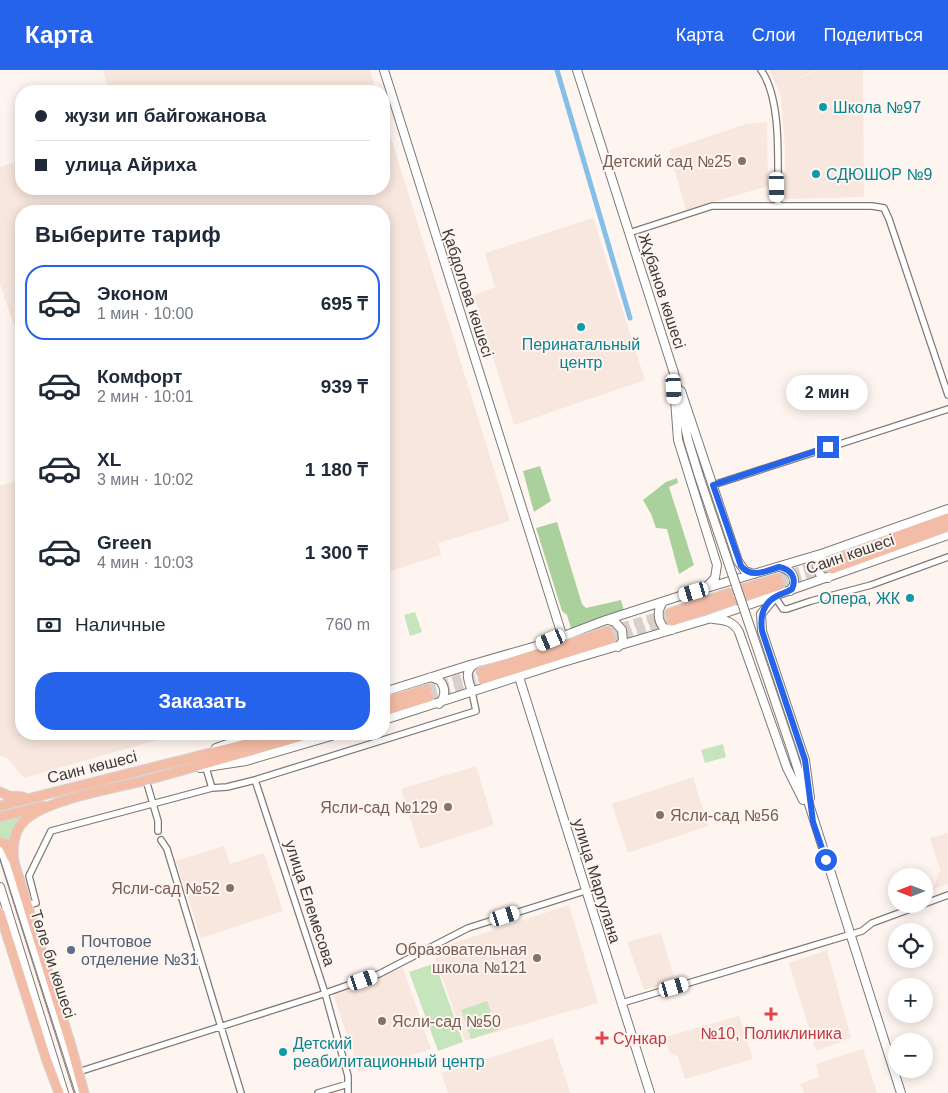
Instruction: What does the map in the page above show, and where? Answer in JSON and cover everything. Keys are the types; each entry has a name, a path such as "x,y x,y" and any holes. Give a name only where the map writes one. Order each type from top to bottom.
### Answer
{"main road":[{"name":"Қабдолова көшесі","path":"384,70 389,85"},
{"name":"Жұбанов көшесі","path":"577,70 674,372 688,440 699,476 793,754 813,822 901,1093"},
{"name":"Қабдолова көшесі","path":"390,89 562,635"},
{"path":"674,372 741,566 745,571 754,574"},
{"path":"674,372 678,440 716,565 715,578 704,589"},
{"name":"Саин көшесі","path":"828,561 948,509"},
{"name":"Саин көшесі","path":"828,561 948,518"},
{"name":"Саин көшесі","path":"477,663 540,645 562,635 606,620 754,574 779,567 828,561 948,527"},
{"name":"Саин көшесі","path":"671,621 708,619 948,535"},
{"path":"828,561 819,557 817,566 822,576 828,578"},
{"path":"779,567 790,571 793,576 794,585 790,591"},
{"path":"743,593 779,581"},
{"path":"775,596 761,614 762,631 805,760 813,822"},
{"name":"Саин көшесі","path":"472,692 618,647 671,621 731,597"},
{"path":"663,602 659,610 659,619 664,628 671,621"},
{"path":"708,619 731,622 739,632 787,768 813,822"},
{"path":"606,620 615,622 622,630 623,641 618,647"},
{"path":"482,676 610,635"},
{"path":"390,690 477,663"},
{"path":"390,718 472,692 468,672 471,666 477,663"},
{"path":"431,677 439,680 444,688 444,696 438,704"},
{"name":"улица Маргулана","path":"519,677 650,1093"},
{"path":"390,701 428,693 390,708"},
{"name":"Саин көшесі","path":"192,758 240,740"},
{"name":"Саин көшесі","path":"0,806 258,740"},
{"path":"14,862 12,850 14,840 26,820 38,812 67,800 287,740"},
{"path":"178,771 246,761 318,740"},
{"path":"0,792 15,797 51,794"},
{"name":"Саин көшесі","path":"0,817 67,800"},
{"path":"0,843 5,844 14,862 82,1093"},
{"name":"Төле би көшесі","path":"0,843 66,1051 76,1073"},
{"name":"Төле би көшесі","path":"0,887 64,1093"},
{"path":"0,914 59,1093"}],"street":[{"path":"761,70 774,98 778,205"},
{"path":"629,233 712,206 872,206 884,208 948,395"},
{"path":"713,485 948,409"},
{"path":"775,596 783,610 787,610 810,601 871,585 948,557"},
{"path":"390,737 476,710 472,692"},
{"path":"28,905 36,903 29,876 51,831 152,803 254,780 381,740"},
{"path":"206,768 212,788"},
{"path":"146,780 158,821 158,831"},
{"name":"улица Елемесова","path":"254,780 325,993 348,1076 348,1093"},
{"path":"161,840 167,849 241,1093"},
{"path":"76,1073 379,974 468,928 585,891"},
{"path":"622,1003 862,931 872,923 948,895"},
{"path":"318,1093 348,1084"}],"shaded area":[{"path":"103,70 370,70 374,85 107,85"},
{"path":"769,70 815,70 778,89"},
{"path":"817,70 863,70 864,197 785,199 785,147 781,97 778,89"},
{"path":"767,122 768,186 686,210 669,150 746,124"},
{"path":"390,134 510,521 438,543 441,555 390,571 390,205 15,205 15,329 0,284 0,167 15,162 15,195 390,195"},
{"path":"593,218 645,380 514,425 474,295 495,287 485,253"},
{"path":"15,481 15,740 157,740 24,778 7,758 0,755 0,486"},
{"name":"Ясли-сад №129","path":"476,766 494,825 420,849 401,789"},
{"name":"Ясли-сад №56","path":"693,777 708,826 628,853 612,804"},
{"path":"948,833 948,884 933,889 940,870 930,838"},
{"name":"Ясли-сад №52","path":"224,846 230,864 264,853 283,911 201,938 176,861"},
{"name":"Образовательная школа №121","path":"569,905 598,1003 465,1041 432,950"},
{"path":"661,933 675,981 644,990 627,942"},
{"path":"827,950 851,1038 816,1051 789,963"},
{"name":"Ясли-сад №50","path":"403,968 431,1049 359,1072 333,993"},
{"path":"739,1016 753,1059 685,1079 678,1057 670,1053 665,1037"},
{"path":"553,1038 570,1093 448,1093 441,1073"},
{"path":"863,1049 877,1093 804,1093 800,1084 819,1077 816,1064"}],"green space":[{"path":"540,466 551,501 534,512 523,471"},
{"path":"677,478 678,483 669,487 694,565 679,574 667,529 656,528 643,500 666,482"},
{"path":"557,522 582,604 586,608 621,600 624,611 571,628 567,615 562,611 536,528"},
{"path":"415,612 422,632 410,636 404,615"},
{"path":"723,744 726,757 705,763 701,750"},
{"path":"29,814 10,847 0,839 0,821"},
{"path":"435,963 463,1042 438,1051 409,972"},
{"path":"487,1001 491,1012 465,1021 461,1010"},
{"path":"493,1015 498,1030 471,1039 466,1024"}],"waterway":[{"path":"557,70 630,318"}],"tunnel":[{"path":"778,578 830,561"},
{"path":"780,585 832,569"},
{"path":"608,631 670,613"},
{"path":"611,639 672,621"},
{"path":"427,689 481,672"},
{"path":"429,697 483,679"}],"tram line":[{"path":"0,860 74,1093"}],"place":[{"name":"Школа №97","path":"823,107"},
{"name":"Детский сад №25","path":"742,161"},
{"name":"СДЮШОР №9","path":"816,174"},
{"name":"Перинатальный центр","path":"581,327"},
{"name":"Опера, ЖК","path":"910,598"},
{"name":"Ясли-сад №129","path":"448,807"},
{"name":"Ясли-сад №56","path":"660,815"},
{"name":"Ясли-сад №52","path":"230,888"},
{"name":"Почтовое отделение №31","path":"71,950"},
{"name":"Образовательная школа №121","path":"537,958"},
{"name":"№10, Поликлиника","path":"771,1014"},
{"name":"Ясли-сад №50","path":"382,1021"},
{"name":"Сункар","path":"602,1038"},
{"name":"Детский реабилитационный центр","path":"283,1052"}],"route":[{"path":"826,860 813,822 805,760 762,631 761,614 775,596 792,589 794,585 793,576 790,571 779,567 754,574 745,571 738,561 713,485 828,447"}]}
